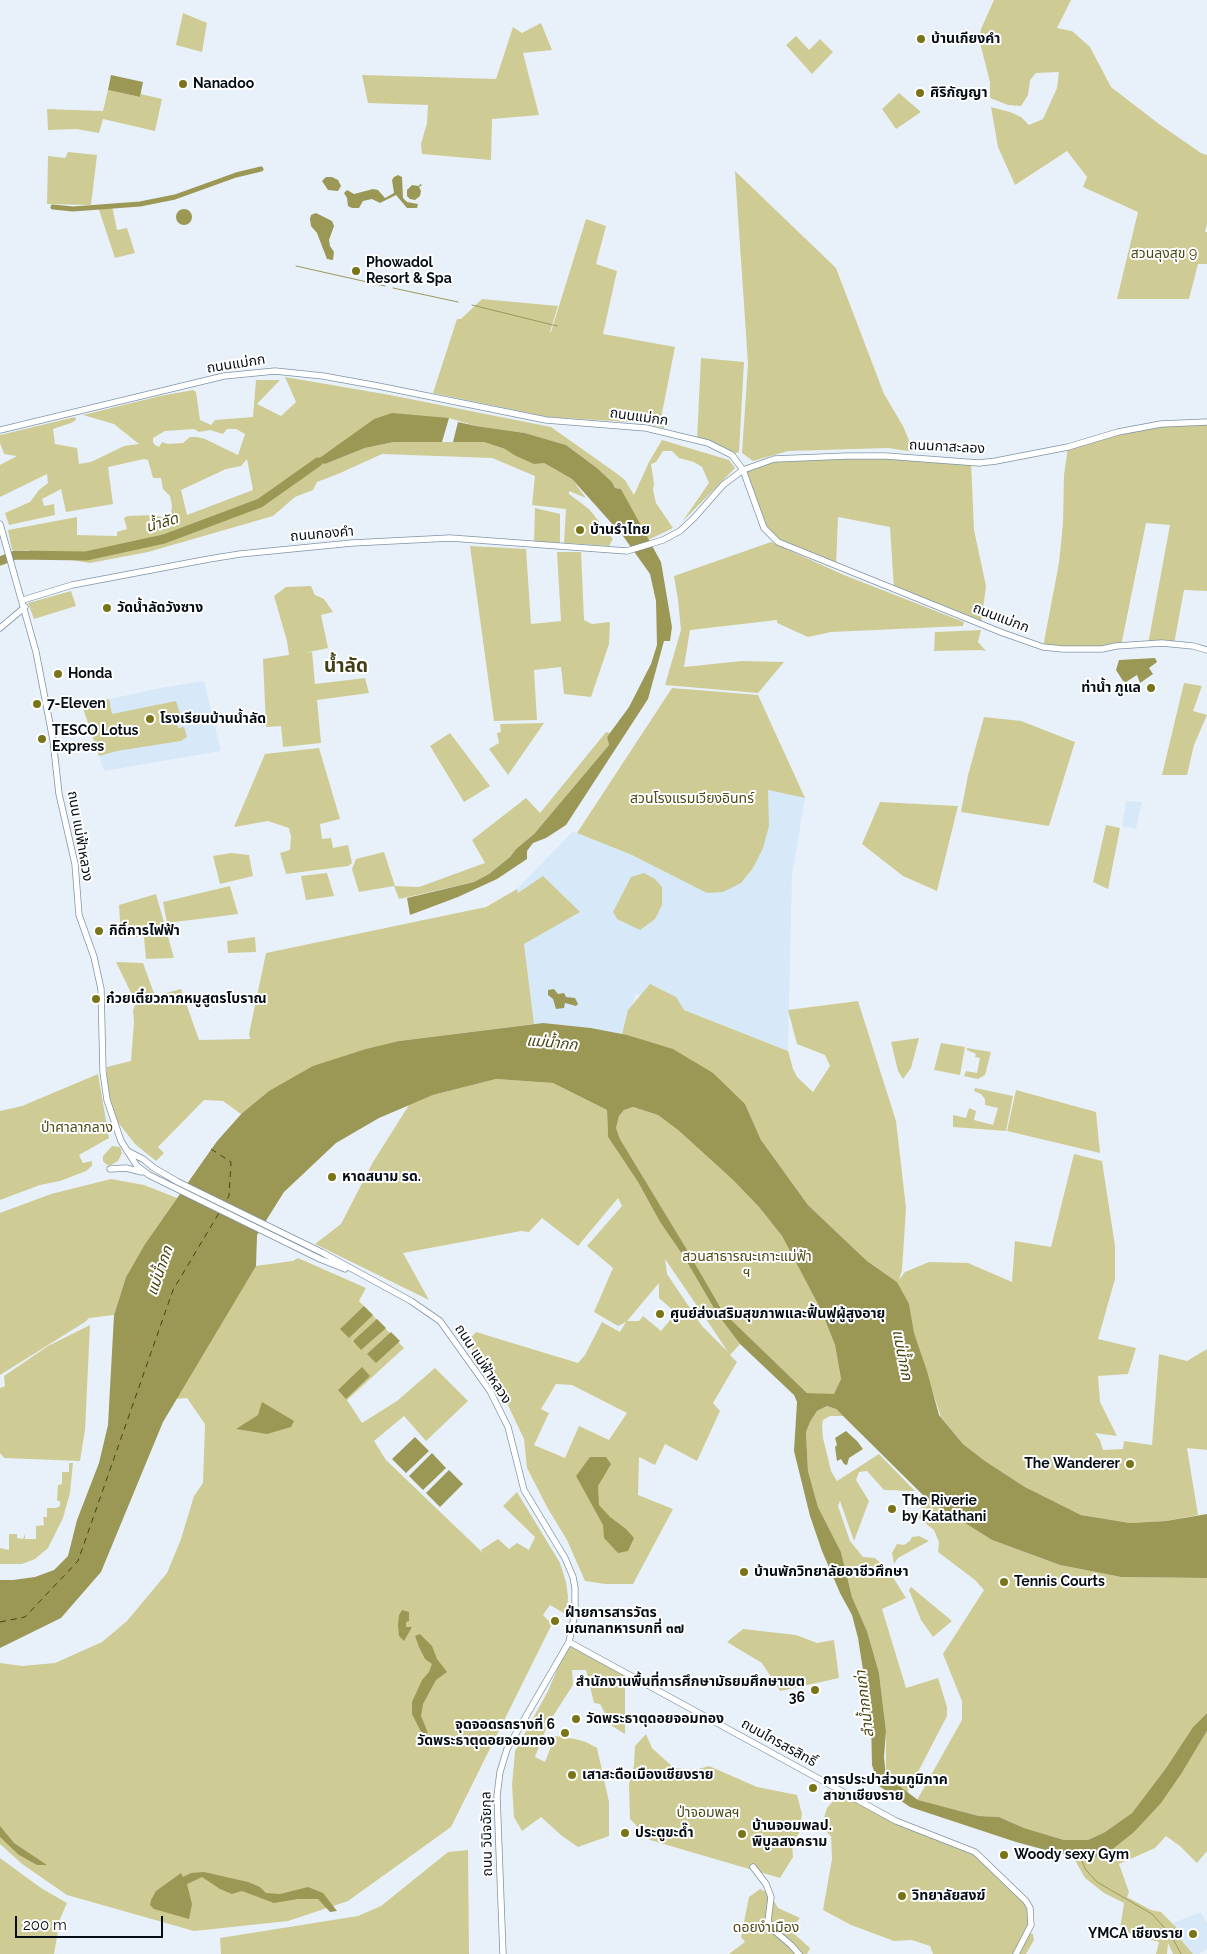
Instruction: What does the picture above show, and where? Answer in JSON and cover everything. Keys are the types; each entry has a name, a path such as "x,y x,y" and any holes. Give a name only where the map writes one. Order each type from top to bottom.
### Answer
{"street":[{"name":"ถนนแม่กก","path":"0,430 224,376 275,371 359,383 546,420 646,428 697,439 718,446 732,455 742,470 763,525 778,542 1003,633 1044,647 1064,649 1162,643 1193,646 1207,650"},
{"name":"ถนนกาสะลอง","path":"742,470 774,459 788,457 886,456 979,463 1068,448 1118,432 1162,424 1207,422"},
{"name":"ถนนกองคำ","path":"23,600 72,585 209,559 240,554 352,543 450,538 627,551 662,540 680,530 694,518 723,485 742,470"},
{"name":"ถนน แม่ฟ้าหลวง","path":"0,524 23,600 40,671 60,794 75,864 79,915 94,957 101,988 103,1072 106,1100 126,1151 137,1166 149,1175 364,1276 411,1301 440,1321 490,1391 508,1427 524,1490 565,1558 573,1577 576,1588 575,1613 569,1642"},
{"path":"0,628 24,607"},
{"name":"ถนน แม่ฟ้าหลวง","path":"126,1151 143,1159 178,1182 321,1256"},
{"path":"110,1169 126,1168 149,1175"},
{"name":"ถนน วินิจฉัยกุล","path":"502,1954 497,1796 500,1772 507,1748 569,1642"},
{"name":"ถนนไกรสรสิทธิ์","path":"569,1642 896,1821 975,1852 1026,1901 1030,1908 1031,1925 1016,1954"},
{"path":"754,1866 766,1884 771,1897 768,1921 770,1927 799,1954"}],"shaded area":[{"name":"โรงเรียนบ้านน้ำลัด","path":"204,681 221,751 104,771 82,705 160,688"},
{"path":"768,790 805,798 792,876 788,1051 684,1010 636,994 622,1034 590,1028 543,1023 534,1024 517,889 573,831 632,855"},
{"path":"1126,801 1142,802 1136,829 1122,826"},
{"name":"YMCA เชียงราย","path":"1201,1912 1207,1923 1207,1949 1199,1954 1193,1954 1182,1941 1173,1923"}],"green space":[{"name":"สวนลุงสุข 9","path":"994,0 1071,0 1057,28 1072,31 1090,47 1111,87 1159,124 1201,153 1207,155 1207,224 1205,232 1207,232 1207,264 1198,264 1189,299 1117,299 1138,212 1083,187 1087,177 1067,151 1015,185 998,147 991,107 1021,117 1029,125 1043,119 1057,88 1059,72 1036,73 1030,80 1028,95 1021,106 1008,105 990,98 990,82 979,39 981,29"},
{"path":"183,13 207,23 202,52 176,45"},
{"path":"541,23 552,50 523,53 539,115 492,119 491,160 422,154 421,144 427,123 428,105 368,103 362,75 496,79 513,27 522,33"},
{"path":"796,36 809,50 820,39 833,52 812,74 786,45"},
{"path":"108,90 140,97 141,94 162,99 155,131 103,119 99,133 76,129 48,130 47,109 103,111"},
{"path":"899,93 921,112 896,129 882,109"},
{"path":"68,152 97,155 91,205 47,204 48,156 65,158"},
{"path":"735,171 836,268 884,394 903,426 914,452 888,448 788,451 753,461 742,453 748,364"},
{"path":"112,206 117,230 127,228 135,253 115,258 98,207"},
{"path":"586,219 606,226 596,264 617,271 603,334 675,347 662,413 664,428 645,423 548,417 433,393 457,319 461,319 482,299 558,306 551,332"},
{"path":"701,358 744,362 739,452 732,455 697,439"},
{"path":"285,377 390,395 551,427 625,480 634,495 649,462 662,440 729,460 735,468 682,522 709,483 702,467 694,462 679,458 672,451 663,451 656,462 651,464 653,490 656,503 673,528 648,540 621,489 615,488 612,482 597,468 566,445 525,433 476,426 449,418 374,419 315,462 325,464 365,448 394,442 484,442 505,449 514,455 544,463 572,479 586,498 569,491 569,494 589,509 613,539 609,546 564,543 566,509 532,505 535,476 492,458 382,454 317,482 313,490 295,497 273,516 148,552 90,563 60,558 29,558 29,550 12,550 8,530 77,517 77,535 117,536 117,532 127,529 124,518 128,516 155,515 170,520 172,506 170,496 163,489 161,478 153,478 148,460 144,459 108,467 113,504 66,512 61,489 42,499 44,506 54,504 55,515 9,525 5,513 30,502 39,490 48,483 47,474 0,497 0,465 17,456 4,454 0,443 0,435 75,417 76,420 71,423 53,429 55,444 77,448 79,464 91,462 124,446 139,444 114,424 83,415 193,390 196,392 200,420 211,425 215,420 253,417 256,380 280,380 257,404 281,416 296,402","holes":["194,429 199,432 210,430 223,434 227,429 236,429 245,434 238,455 197,437 190,437 183,443 168,444 162,442 159,447 153,442 153,438 165,431","247,459 253,490 187,515 181,490 226,469 241,466"]},
{"path":"1207,421 1207,591 1184,590 1174,644 1148,644 1170,525 1146,523 1121,646 1043,647 1059,563 1063,523 1064,475 1068,447 1118,432"},
{"path":"847,456 971,462 974,530 986,586 981,624 894,590 890,527 838,517 836,567 783,545 763,525 743,470 774,459"},
{"path":"535,508 560,514 560,543 534,542"},
{"path":"771,542 844,575 964,622 963,626 831,632 808,637 777,623 777,620 690,630 684,667 742,661 784,662 758,693 665,685 681,630 674,576"},
{"path":"470,546 526,549 531,624 561,621 557,552 581,552 584,620 592,624 610,622 609,644 591,697 564,694 561,667 534,670 537,720 494,721"},
{"path":"311,586 315,595 324,599 333,612 321,615 328,648 304,653 312,652 315,684 365,678 369,693 317,700 321,743 283,747 281,726 266,727 263,659 289,655 287,641 274,596 286,587"},
{"path":"71,591 76,606 34,619 28,603"},
{"path":"981,630 978,642 986,651 934,651 935,632"},
{"path":"1184,683 1202,686 1193,711 1207,715 1194,745 1187,775 1162,775"},
{"name":"สวนโรงแรมเวียงอินทร์","path":"672,688 758,695 805,798 768,790 769,826 763,848 753,868 741,883 723,892 707,893 632,855 577,833"},
{"path":"109,699 112,714 176,701 181,717 176,718 178,728 184,727 187,737 181,741 117,751 99,756 82,705"},
{"path":"984,717 1021,721 1075,742 1049,826 961,812 968,775"},
{"path":"544,723 508,775 489,749 499,743 497,733 501,732 500,724"},
{"path":"606,732 610,733 607,737 609,745 534,834 489,874 474,882 399,899 394,886 359,892 352,869 356,859 384,852 395,886 419,887 485,863 472,840 526,798 540,813"},
{"path":"450,733 490,786 464,802 430,746"},
{"path":"319,748 340,819 320,824 322,839 331,838 333,848 348,845 352,863 348,866 286,874 280,853 290,850 291,837 289,828 268,821 234,827 265,754"},
{"path":"880,802 958,806 937,891 903,876 862,844"},
{"path":"1106,825 1120,828 1108,889 1093,882"},
{"path":"231,853 249,855 253,876 220,884 213,856"},
{"path":"327,873 334,896 306,900 301,876"},
{"path":"644,873 655,879 662,887 662,905 655,919 640,930 617,919 613,912 631,877"},
{"path":"543,876 580,912 524,944 534,1024 399,1041 269,1091 241,1114 223,1101 204,1100 158,1147 164,1153 156,1161 135,1144 117,1121 107,1088 107,1067 131,1061 133,1010 136,1003 116,962 143,963 155,996 181,989 199,1040 250,1039 249,1034 266,953 486,907 517,889 518,893"},
{"path":"230,886 238,914 167,923 163,902"},
{"path":"156,894 174,958 146,959 144,937 121,937 119,905"},
{"path":"255,937 256,952 228,953 227,941"},
{"path":"650,984 676,997 684,1010 788,1051 797,1077 813,1092 830,1066 825,1055 797,1044 788,1010 858,1001 896,1121 906,1208 902,1270 899,1280 905,1272 929,1262 968,1263 1012,1282 1015,1241 1051,1247 1074,1154 1102,1161 1115,1246 1115,1279 1098,1339 1136,1348 1128,1374 1098,1376 1100,1402 1117,1436 1095,1433 1100,1440 1103,1450 1123,1449 1124,1441 1152,1445 1159,1354 1187,1361 1207,1349 1207,1450 1187,1448 1198,1515 1166,1521 1130,1523 1081,1515 1025,1487 963,1444 941,1417 897,1282 867,1261 808,1205 761,1140 745,1104 622,1034 628,1010"},
{"path":"919,1038 911,1068 903,1079 898,1071 891,1042"},
{"path":"941,1043 965,1047 960,1075 934,1070"},
{"path":"967,1048 991,1052 985,1075 978,1079 964,1076 966,1071 977,1073 980,1058 975,1057 976,1054 967,1050"},
{"name":"ป่าศาลากลาง","path":"98,1074 109,1138 79,1155 83,1163 92,1161 92,1166 86,1171 60,1181 40,1185 0,1200 0,1111 22,1106"},
{"path":"496,1079 553,1083 607,1110 608,1137 638,1182 660,1222 684,1257 718,1315 740,1344 730,1355 737,1362 713,1403 720,1411 697,1461 665,1444 655,1465 639,1457 638,1495 673,1509 633,1584 605,1584 585,1581 567,1540 527,1468 524,1439 504,1397 467,1342 476,1332 578,1363 585,1355 602,1322 620,1332 626,1322 618,1326 594,1312 613,1268 587,1246 622,1206 618,1198 578,1246 542,1218 529,1232 521,1231 403,1253 429,1300 315,1244 341,1224 373,1162 409,1105 433,1095","holes":["665,1259 706,1319 728,1352 702,1326 667,1274","659,1283 659,1298 676,1313 661,1331 643,1316 639,1321 627,1321","556,1384 572,1385 627,1413 609,1440 579,1426 565,1458 534,1445 549,1413 541,1409"]},
{"path":"975,1088 1013,1096 1006,1131 953,1127 953,1115 966,1118 969,1108 976,1111 974,1120 993,1125 998,1108 985,1105 985,1099 981,1094 974,1091"},
{"path":"1016,1090 1096,1112 1100,1153 1007,1131"},
{"name":"สวนสาธารณะเกาะแม่ฟ้า ฯ","path":"633,1107 658,1115 678,1130 732,1179 759,1207 782,1236 821,1310 835,1345 841,1379 834,1395 807,1393 723,1312 620,1139 616,1128 619,1116 624,1110"},
{"path":"112,1146 120,1147 122,1153 118,1161 107,1165 103,1161 103,1156"},
{"path":"111,1179 144,1185 177,1198 145,1244 126,1277 114,1315 89,1318 0,1375 0,1213 51,1194"},
{"path":"269,1215 257,1235 255,1266 293,1261 298,1258 366,1288 359,1301 404,1348 347,1400 362,1423 397,1401 435,1368 468,1401 426,1441 404,1416 374,1441 386,1460 484,1554 481,1550 498,1539 509,1549 517,1543 529,1550 535,1537 503,1506 517,1492 560,1563 566,1582 568,1597 567,1615 550,1605 543,1615 552,1624 451,1827 348,1901 288,1921 194,1931 67,1895 22,1864 0,1844 0,1663 22,1666 55,1663 102,1642 127,1621 167,1573 181,1539 194,1496 203,1483 205,1424 187,1398 176,1399 191,1367 207,1306"},
{"path":"90,1325 85,1430 80,1461 4,1458 0,1453 0,1388 5,1386 4,1376 48,1346"},
{"path":"827,1406 836,1409 843,1416 830,1416 823,1420 822,1426 831,1471 837,1481 879,1454 915,1491 884,1490 867,1471 859,1472 856,1480 869,1501 854,1541 840,1501 838,1506 850,1541 863,1557 875,1558 889,1571 906,1598 882,1609 906,1688 938,1678 947,1707 947,1716 907,1793 886,1776 886,1731 879,1673 867,1631 852,1597 841,1552 818,1507 808,1471 806,1432 817,1411"},
{"path":"69,1463 73,1463 70,1493 63,1518 48,1548 35,1559 22,1564 0,1564 0,1548 9,1550 9,1534 17,1534 17,1538 23,1539 25,1534 25,1539 36,1539 36,1526 44,1525 43,1517 47,1517 47,1508 60,1506 60,1501 57,1501 58,1485 62,1484 62,1472 69,1472"},
{"path":"928,1500 992,1540 1060,1565 1121,1577 1207,1578 1207,1713 1193,1727 1166,1768 1132,1813 1105,1832 1088,1840 1064,1840 1024,1828 999,1817 979,1816 917,1800 962,1720 962,1701 943,1654 984,1590 975,1580 938,1552 939,1542 934,1530 919,1518 923,1501"},
{"path":"919,1536 929,1541 898,1558 894,1564 892,1553 897,1544 904,1545 912,1537"},
{"path":"911,1587 952,1621 933,1637 921,1620 909,1590"},
{"path":"743,1629 796,1635 817,1643 834,1640 839,1678 780,1691 762,1663 727,1642"},
{"path":"569,1642 625,1673 625,1734 612,1726 600,1704 594,1703 586,1670 572,1670 573,1685 548,1724 535,1757 545,1762 555,1736 586,1742 597,1748 609,1802 609,1836 578,1847 562,1836 541,1817 522,1831 514,1817 512,1785 515,1751 548,1691"},
{"path":"1207,1731 1207,1851 1197,1863 1180,1846 1166,1836 1155,1848 1119,1864 1129,1892 1127,1897 1151,1910 1161,1912 1176,1927 1182,1941 1193,1954 1173,1954 1168,1943 1167,1954 1156,1954 1159,1942 1136,1936 1120,1929 1124,1903 1104,1893 1085,1878 1072,1855 1089,1859 1183,1771"},
{"name":"ป่าจอมพลฯ","path":"646,1734 652,1748 674,1768 695,1770 709,1766 757,1787 797,1795 802,1814 799,1833 792,1844 793,1857 780,1878 650,1840 630,1819 629,1784 634,1765 635,1746"},
{"path":"841,1792 896,1821 975,1852 1026,1901 1032,1914 1027,1933 1033,1934 1034,1940 1026,1954 933,1954 930,1946 912,1940 894,1941 851,1925 823,1910 832,1859 831,1836 821,1827 827,1808"},
{"path":"468,1850 469,1954 221,1954 220,1938 358,1916 381,1906 448,1852"},
{"path":"0,1858 41,1888 67,1903 60,1919 54,1954 0,1954"},
{"name":"ดอยงำเมือง","path":"760,1889 770,1894 778,1908 800,1918 790,1930 810,1948 807,1954 729,1954 745,1942 741,1937 749,1897"}],"water":[{"path":"111,75 143,82 140,97 108,90"},
{"path":"398,175 402,177 403,198 407,202 418,204 417,208 407,208 396,195 380,203 372,199 363,201 359,208 348,206 344,193 347,190 354,194 373,189 378,190 385,198 394,193 392,180"},
{"path":"326,177 338,180 341,186 338,191 328,190 322,181"},
{"path":"420,184 422,185 419,187 421,191 420,196 415,200 410,199 407,196 407,190 412,185 419,186"},
{"path":"184,209 190,211 192,217 190,223 184,225 178,223 176,217 178,211"},
{"path":"316,213 332,221 334,226 329,240 334,252 333,260 327,259 317,233 311,226 311,215"},
{"path":"392,413 449,418 442,442 394,442 365,448 325,464 314,462 374,419"},
{"path":"458,422 525,433 566,445 597,468 612,482 615,488 621,489 661,562 672,627 670,641 664,641 648,699 566,825 546,838 533,843 527,851 527,859 497,879 458,897 410,915 407,898 474,882 489,874 534,834 609,745 607,737 629,707 651,664 657,645 656,601 650,574 623,536 572,479 544,463 534,464 505,449 484,442 453,442"},
{"path":"1155,658 1157,662 1149,668 1153,674 1140,683 1137,675 1126,682 1123,681 1116,670 1119,660"},
{"path":"554,989 558,994 564,993 566,997 575,998 578,1004 576,1006 565,1003 564,1008 556,1009 553,999 548,995 548,990"},
{"name":"แม่น้ำกก","path":"543,1023 591,1028 627,1035 673,1049 713,1073 745,1104 761,1140 808,1205 867,1261 897,1282 909,1304 914,1333 939,1415 963,1444 1025,1487 1081,1515 1130,1523 1166,1521 1207,1514 1207,1578 1121,1577 1060,1565 992,1540 928,1500 836,1409 827,1406 817,1411 806,1432 808,1471 818,1507 841,1552 852,1597 867,1631 879,1673 886,1731 884,1757 886,1776 918,1800 979,1816 999,1817 1024,1828 1064,1840 1088,1840 1105,1832 1132,1813 1166,1768 1193,1727 1207,1713 1207,1731 1183,1771 1161,1803 1134,1832 1109,1852 1089,1859 1016,1842 910,1807 879,1786 872,1765 871,1721 858,1638 852,1615 840,1593 822,1551 810,1516 794,1451 797,1402 794,1395 740,1344 718,1315 684,1257 660,1222 638,1182 608,1137 607,1110 553,1083 496,1079 433,1095 379,1118 336,1143 284,1192 257,1235 256,1266 163,1422 101,1572 61,1618 0,1648 0,1580 35,1577 54,1570 68,1556 77,1520 99,1463 108,1425 114,1315 126,1277 145,1244 217,1141 241,1114 269,1091 313,1066 366,1049 399,1041","holes":["633,1107 658,1115 678,1130 732,1179 759,1207 782,1236 821,1310 835,1345 841,1379 834,1394 807,1393 723,1312 620,1139 616,1128 619,1116 624,1110"]},
{"path":"364,1306 373,1315 349,1338 340,1329"},
{"path":"377,1319 386,1328 361,1350 353,1341"},
{"path":"391,1332 400,1341 376,1363 367,1354"},
{"path":"362,1367 370,1376 346,1399 338,1390"},
{"path":"262,1402 294,1421 291,1427 267,1434 236,1429 258,1415"},
{"path":"846,1431 863,1449 849,1458 847,1465 841,1459 837,1461 835,1447 837,1445 835,1438"},
{"path":"415,1437 429,1451 406,1473 392,1459"},
{"path":"432,1453 446,1468 423,1490 409,1476"},
{"path":"590,1457 606,1457 611,1464 598,1486 599,1505 634,1538 628,1551 618,1553 604,1538 603,1525 576,1476"},
{"path":"449,1470 463,1484 440,1507 426,1493"},
{"path":"402,1610 409,1612 409,1621 406,1622 406,1627 412,1627 404,1641 399,1636 398,1625 399,1615"},
{"path":"420,1634 432,1646 437,1659 447,1672 436,1680 423,1704 421,1716 428,1733 422,1734 412,1714 412,1702 432,1664 425,1659 419,1647 415,1636"},
{"path":"0,1826 14,1843 47,1865 37,1865 19,1855 0,1837"},
{"path":"204,1872 248,1882 260,1887 266,1893 280,1894 308,1887 323,1893 337,1911 330,1912 318,1899 298,1899 274,1903 242,1891 232,1894 220,1889 202,1877 187,1884 192,1904 189,1919 154,1909 150,1905 156,1891 181,1873 183,1877 191,1873"}],"pier":[{"path":"239,1113 241,1114 217,1141 188,1181 186,1180 215,1139"}],"waterway":[{"path":"53,207 73,209 140,204 175,197 236,175 261,169"},
{"path":"296,266 385,286"},
{"path":"393,288 458,302"},
{"path":"472,305 557,326"},
{"name":"น้ำลัด","path":"0,561 15,555 86,556 164,539 260,503 318,462"},
{"name":"ลำน้ำกกเก่า","path":"1080,1857 1086,1870 1097,1882 1152,1914 1171,1935 1181,1954"}],"ferry route":[{"path":"211,1149 231,1162 229,1196 224,1203"},
{"path":"0,1622 25,1617 78,1561 173,1290 219,1213"}],"place":[{"name":"บ้านเกียงคำ","path":"921,39"},
{"name":"Nanadoo","path":"183,84"},
{"name":"ศิริกัญญา","path":"920,93"},
{"name":"Phowadol Resort & Spa","path":"356,271"},
{"name":"บ้านรำไทย","path":"580,530"},
{"name":"วัดน้ำลัดวังซาง","path":"107,608"},
{"name":"Honda","path":"58,674"},
{"name":"ท่าน้ำ ภูแล","path":"1151,688"},
{"name":"7-Eleven","path":"37,704"},
{"name":"โรงเรียนบ้านน้ำลัด","path":"150,719"},
{"name":"TESCO Lotus Express","path":"42,739"},
{"name":"กิติ์การไฟฟ้า","path":"99,931"},
{"name":"ก๋วยเตี๋ยวกากหมูสูตรโบราณ","path":"96,999"},
{"name":"หาดสนาม รด.","path":"332,1177"},
{"name":"ศูนย์ส่งเสริมสุขภาพและฟื้นฟูผู้สูงอายุ","path":"660,1314"},
{"name":"The Wanderer","path":"1130,1464"},
{"name":"The Riverie by Katathani","path":"892,1509"},
{"name":"บ้านพักวิทยาลัยอาชีวศึกษา","path":"744,1572"},
{"name":"Tennis Courts","path":"1004,1582"},
{"name":"ฝ่ายการสารวัตร มณฑลทหารบกที่ ๓๗","path":"555,1621"},
{"name":"สำนักงานพื้นที่การศึกษามัธยมศึกษาเขต 36","path":"815,1690"},
{"name":"วัดพระธาตุดอยจอมทอง","path":"576,1719"},
{"name":"จุดจอดรถรางที่ 6 วัดพระธาตุดอยจอมทอง","path":"565,1733"},
{"name":"เสาสะดือเมืองเชียงราย","path":"572,1775"},
{"name":"การประปาส่วนภูมิภาค สาขาเชียงราย","path":"813,1788"},
{"name":"ประตูขะด๊ำ","path":"625,1833"},
{"name":"บ้านจอมพลป. พิบูลสงคราม","path":"742,1834"},
{"name":"Woody sexy Gym","path":"1004,1855"},
{"name":"วิทยาลัยสงฆ์","path":"902,1896"},
{"name":"YMCA เชียงราย","path":"1193,1934"}],"district":[{"name":"น้ำลัด","path":"346,666"}]}
